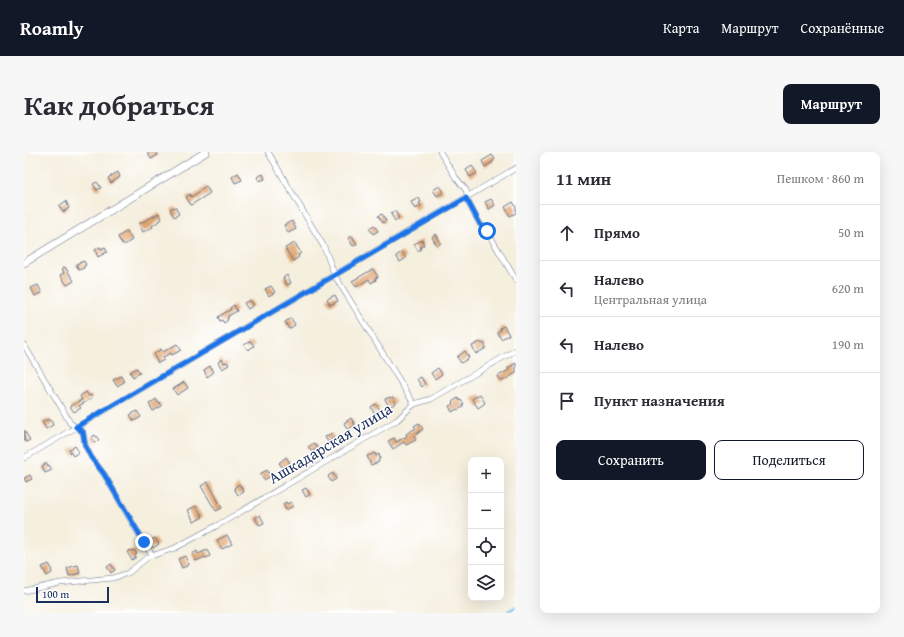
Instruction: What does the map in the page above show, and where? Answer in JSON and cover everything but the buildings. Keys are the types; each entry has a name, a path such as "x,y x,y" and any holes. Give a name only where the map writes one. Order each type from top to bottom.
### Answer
{"main road":[{"path":"24,263 206,152"}],"street":[{"path":"268,152 324,247 334,276 414,404"},
{"path":"440,152 456,178 466,190 466,198 475,215 480,224 487,231 516,280"},
{"path":"24,458 516,168"},
{"path":"24,345 70,423 83,432 85,445 91,457 104,474 147,548 152,554 155,555"},
{"name":"Ашкадарская улица","path":"24,591 60,583 113,578 128,573 148,557 175,548 218,525 397,420 414,404 431,399 516,350"}],"waterway":[{"path":"511,613 516,610"}],"route":[{"path":"144,542 118,499 112,486 91,457 85,445 82,430 76,427 466,198 480,224 487,231"}]}
